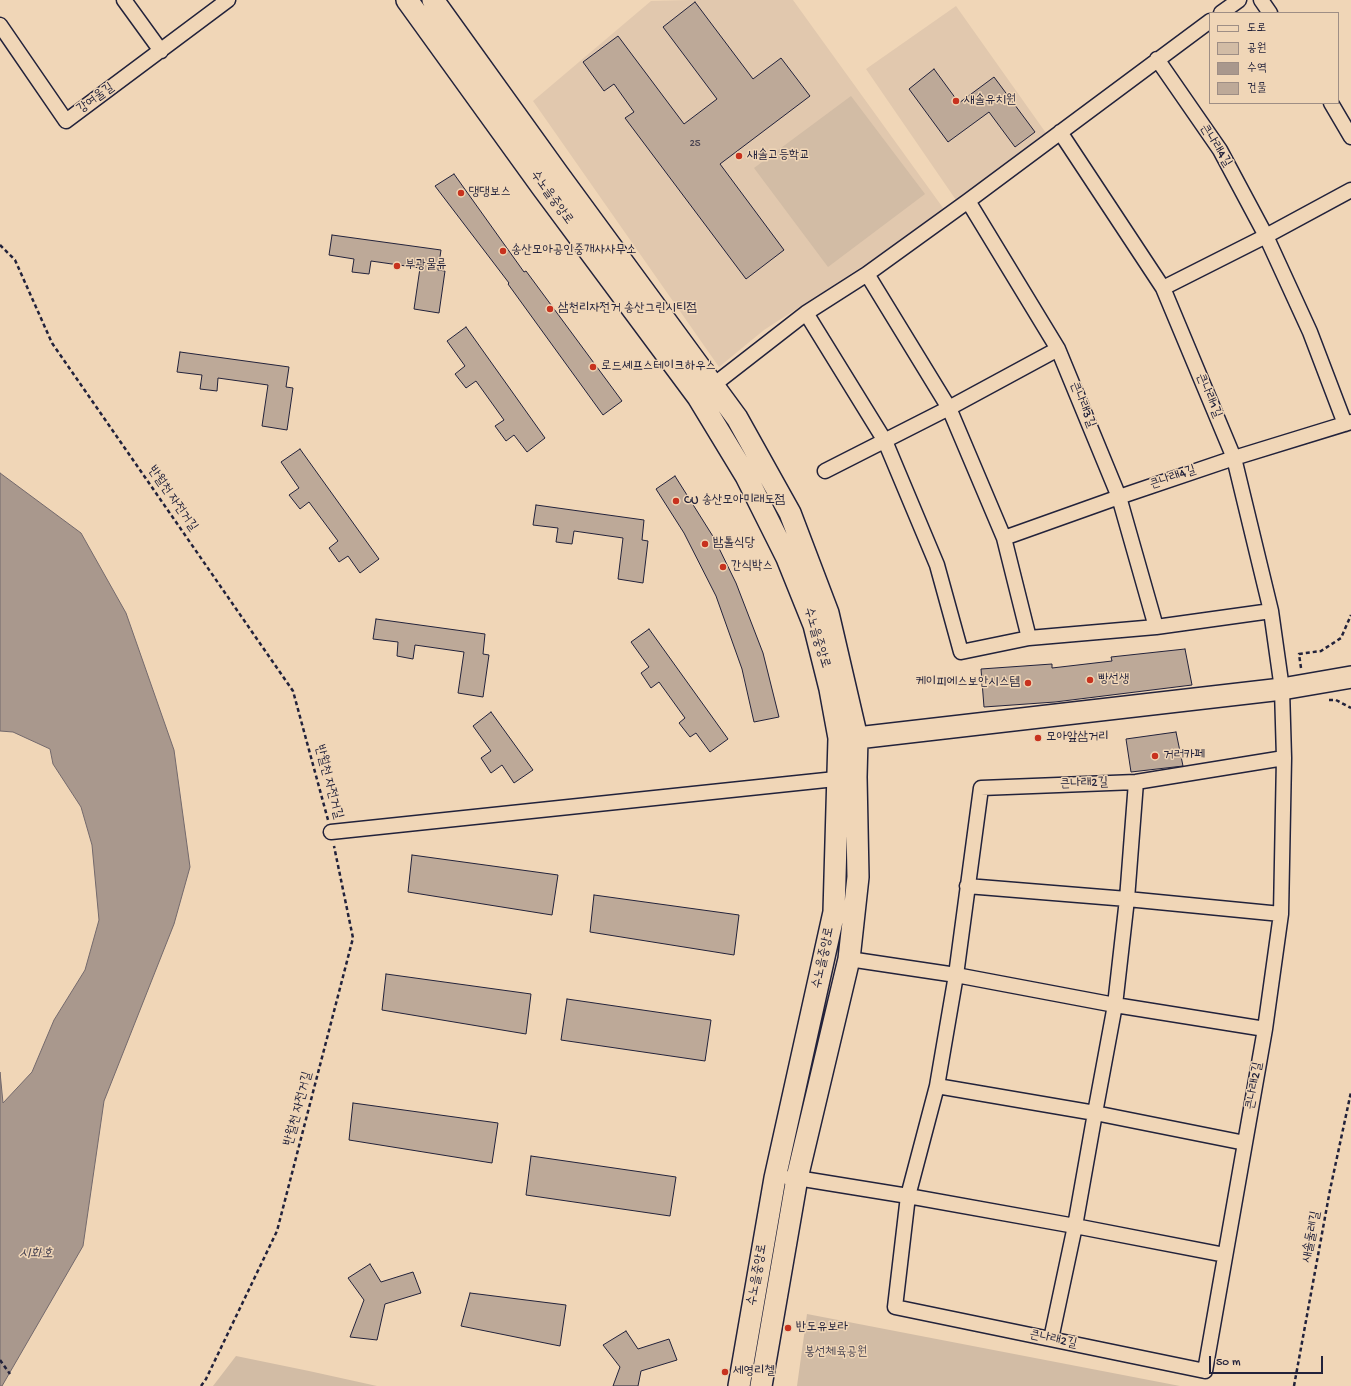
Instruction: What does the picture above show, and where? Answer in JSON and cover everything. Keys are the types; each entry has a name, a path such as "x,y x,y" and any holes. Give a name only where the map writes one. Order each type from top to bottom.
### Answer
{"main road":[{"name":"수노을중앙로","path":"407,0 542,187 706,391 737,418 790,513 828,613 848,738 847,778 834,912 775,1178 738,1386"},
{"name":"수노을중앙로","path":"433,0 553,168 706,391"},
{"path":"848,738 1282,689 1351,677"},
{"name":"수노을중앙로","path":"761,1386 797,1178 849,959 858,877 847,778"}],"street":[{"path":"124,0 161,51"},
{"name":"강여울길","path":"0,25 66,121 228,0"},
{"path":"1222,12 1239,0"},
{"path":"1261,0 1269,12"},
{"path":"706,391 806,314 867,274 968,201 1209,22"},
{"name":"큰나래4길","path":"1004,538 1234,458 1348,423 1310,332 1266,236 1220,150 1157,59"},
{"path":"1332,104 1351,136"},
{"name":"큰나래1길","path":"1060,132 1163,288 1234,458 1270,611 1282,689"},
{"path":"1163,288 1266,236 1351,190"},
{"name":"큰나래3길","path":"968,201 1058,349 1119,497 1156,627"},
{"path":"867,274 949,408 1004,538 1030,638"},
{"path":"806,314 885,441 938,565 960,652 1030,638 1156,627 1270,611"},
{"path":"826,472 1058,349"},
{"name":"큰나래2길","path":"1282,689 1284,758 1281,914 1265,1029 1205,1371 895,1307 908,1196 937,1086 956,975 981,788 1136,782 1284,758"},
{"path":"331,832 847,778"},
{"path":"1051,1339 1075,1226 1115,1004 1127,899 1136,782"},
{"path":"967,886 1127,899 1281,914"},
{"path":"849,959 956,975 1265,1029"},
{"path":"937,1086 1095,1113 1244,1143"},
{"path":"775,1178 797,1178 908,1196 1225,1255"}],"path":[{"name":"반월천 자전거길","path":"0,245 15,260 52,343 293,691 331,832 353,938 277,1231 202,1386"},
{"name":"새솔둘레길","path":"1294,1386 1330,1190 1351,1092"},
{"path":"0,1360 10,1374"}],"shaded area":[{"name":"새솔고등학교","path":"793,0 946,212 764,330 719,367 533,101 651,1"},
{"name":"새솔유치원","path":"956,6 1046,133 956,200 866,69"}],"green space":[{"path":"851,96 925,194 828,267 754,168"},
{"name":"봉선체육공원","path":"807,1314 1180,1386 797,1386"},
{"path":"236,1356 309,1371 377,1386 213,1386"}],"water":[{"name":"시화호","path":"0,473 81,533 126,613 174,750 190,867 174,924 104,1101 83,1246 2,1386 0,1386 0,1072 3,1103 32,1072 54,1020 85,970 99,920 92,845 81,807 53,764 50,749 13,732 0,731"}],"building":[{"path":"695,2 753,79 781,58 810,96 720,164 784,250 746,279 625,118 634,112 614,84 604,91 583,62 618,36 684,124 717,99 663,27"},
{"path":"934,69 959,103 994,77 1035,132 1015,147 989,112 948,142 909,89"},
{"path":"454,174 524,272 526,271 622,401 603,415 508,284 509,283 435,186"},
{"path":"332,235 441,250 438,270 445,271 439,313 414,309 420,268 371,261 369,274 352,272 354,259 329,255"},
{"path":"466,327 545,438 527,452 514,435 506,441 495,426 504,420 476,381 466,388 455,374 465,366 447,341"},
{"path":"180,352 289,367 286,387 293,388 287,430 262,426 268,385 218,378 217,391 200,389 202,375 177,372"},
{"path":"300,449 379,559 360,573 348,556 339,562 329,548 338,541 309,502 300,509 289,495 299,488 281,462"},
{"path":"675,476 714,538 736,583 763,653 779,717 754,722 742,669 716,596 684,533 656,489"},
{"path":"536,505 644,520 642,540 648,541 643,583 618,579 623,538 574,531 572,544 556,542 558,528 533,525"},
{"path":"376,619 485,634 483,654 489,655 483,697 458,693 464,652 415,645 413,659 397,656 398,642 373,639"},
{"path":"649,629 728,739 710,752 696,733 690,737 679,723 685,718 659,682 651,688 641,673 649,667 631,642"},
{"path":"1185,649 1192,685 1055,702 984,707 981,669 1052,664 1052,668 1112,661 1111,657"},
{"path":"491,712 533,770 514,783 502,765 491,773 481,758 491,751 473,726"},
{"path":"1176,732 1183,766 1131,772 1126,739"},
{"path":"412,855 558,875 552,915 408,892"},
{"path":"594,895 739,915 734,955 590,932"},
{"path":"386,974 531,994 526,1034 382,1010"},
{"path":"567,999 711,1020 705,1061 561,1040"},
{"path":"353,1103 498,1123 492,1163 349,1140"},
{"path":"531,1156 676,1177 670,1216 526,1195"},
{"path":"370,1264 381,1282 413,1272 421,1293 385,1304 377,1340 350,1337 364,1300 348,1278"},
{"path":"470,1293 566,1305 560,1346 461,1326"},
{"path":"626,1331 638,1349 669,1339 677,1360 641,1371 638,1386 613,1386 620,1367 603,1345"}],"place":[{"name":"새솔유치원","path":"956,101"},
{"name":"새솔고등학교","path":"739,156"},
{"name":"댕댕보스","path":"461,193"},
{"name":"송산모아공인중개사사무소","path":"503,251"},
{"name":"부광물류","path":"397,266"},
{"name":"삼천리자전거 송산그린시티점","path":"550,309"},
{"name":"로드셰프스테이크하우스","path":"593,367"},
{"name":"CU 송산모아미래도점","path":"676,501"},
{"name":"밤톨식당","path":"705,544"},
{"name":"간식박스","path":"723,567"},
{"name":"빵선생","path":"1090,680"},
{"name":"케이피에스보안시스템","path":"1028,683"},
{"name":"모아앞삼거리","path":"1038,738"},
{"name":"거러카페","path":"1155,756"},
{"name":"반도유보라","path":"788,1328"},
{"name":"세영리첼","path":"725,1372"}]}
